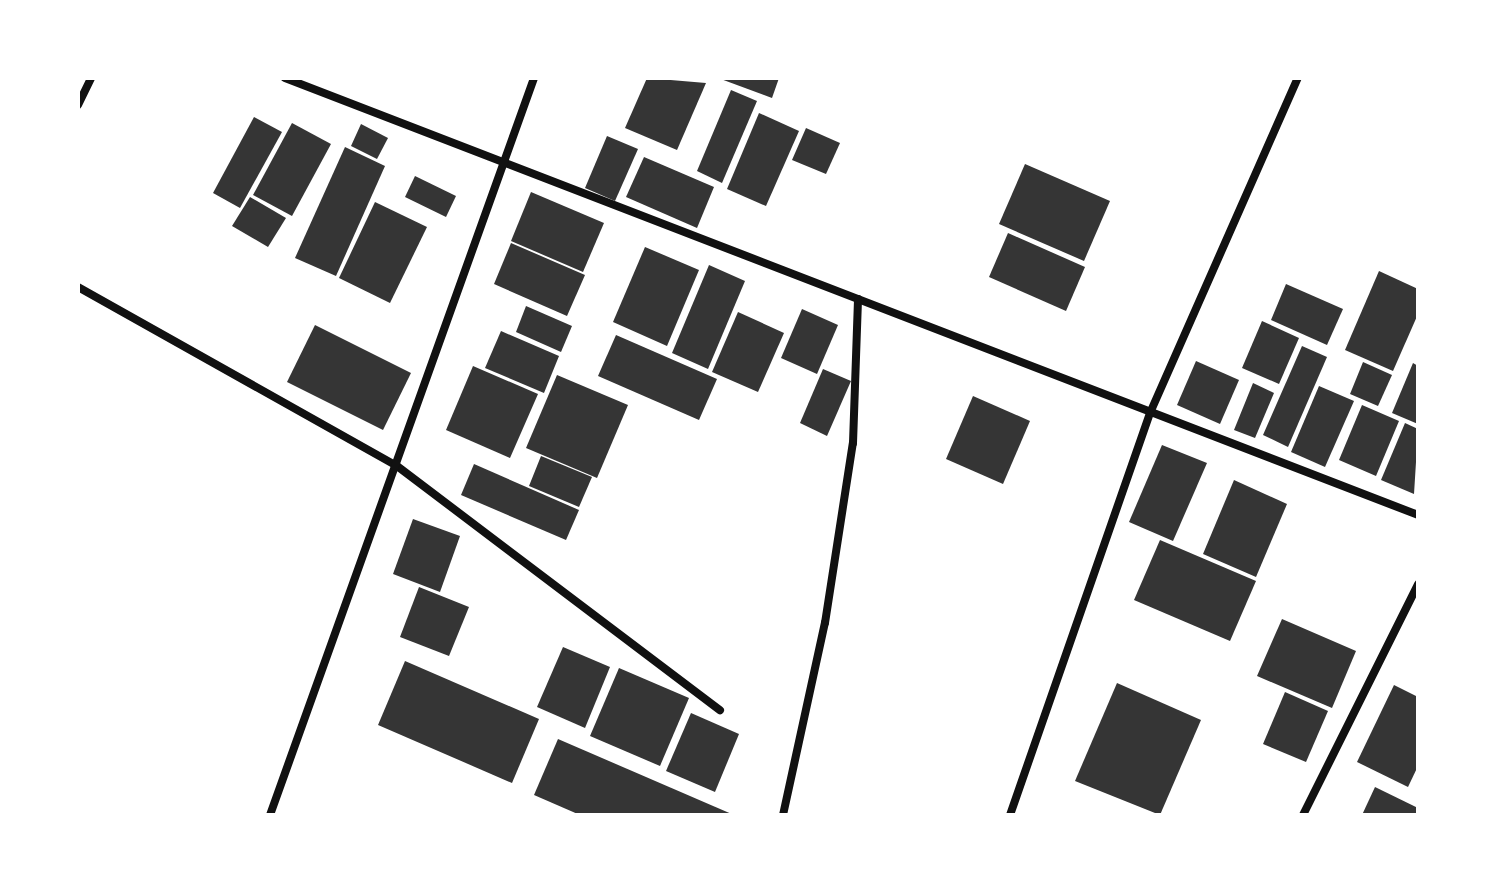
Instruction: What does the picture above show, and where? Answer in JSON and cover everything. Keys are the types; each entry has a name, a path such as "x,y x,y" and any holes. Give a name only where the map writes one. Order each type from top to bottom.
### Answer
{"street":[{"path":"78,105 91,78"},
{"path":"285,78 505,166 1418,515"},
{"path":"270,815 534,78"},
{"path":"1010,815 1150,413 1298,78"},
{"path":"78,287 397,466 720,710"},
{"path":"783,815 825,623 853,443 858,299"},
{"path":"1303,815 1418,584"}],"building":[{"path":"647,78 706,83 677,150 625,128"},
{"path":"718,78 779,78 772,98"},
{"path":"731,90 757,101 722,183 697,171"},
{"path":"759,113 799,131 766,206 727,189"},
{"path":"254,117 282,132 240,208 213,193"},
{"path":"292,123 331,144 292,216 253,195"},
{"path":"361,124 388,138 377,159 351,146"},
{"path":"806,128 840,143 826,174 792,160"},
{"path":"607,136 638,149 615,201 585,188"},
{"path":"345,147 385,166 336,276 295,258"},
{"path":"644,157 714,187 697,228 626,197"},
{"path":"1025,164 1110,201 1084,261 999,224"},
{"path":"415,176 456,196 446,217 405,197"},
{"path":"531,192 604,223 583,272 511,241"},
{"path":"250,197 286,218 268,247 232,226"},
{"path":"375,202 427,227 390,303 339,278"},
{"path":"1008,233 1085,267 1066,311 989,277"},
{"path":"511,243 585,275 567,316 494,284"},
{"path":"645,247 699,270 667,346 613,322"},
{"path":"709,265 745,281 708,369 672,353"},
{"path":"1379,271 1418,289 1418,314 1393,371 1345,350"},
{"path":"1286,284 1343,309 1327,345 1271,320"},
{"path":"526,306 572,326 561,352 516,332"},
{"path":"802,309 838,325 817,374 781,358"},
{"path":"738,312 784,333 758,392 712,372"},
{"path":"1262,321 1299,338 1279,384 1242,368"},
{"path":"315,325 411,373 383,430 287,382"},
{"path":"501,331 559,356 544,393 485,368"},
{"path":"616,335 717,379 699,420 598,376"},
{"path":"1302,346 1327,357 1288,447 1263,435"},
{"path":"1196,361 1239,380 1220,424 1177,405"},
{"path":"1363,362 1392,375 1378,406 1350,394"},
{"path":"1413,363 1418,366 1418,424 1392,413"},
{"path":"473,366 538,394 510,458 446,430"},
{"path":"823,369 851,381 827,436 800,423"},
{"path":"557,375 628,405 597,478 526,448"},
{"path":"1253,383 1274,393 1255,438 1234,430"},
{"path":"1319,386 1354,401 1325,467 1291,452"},
{"path":"973,396 1030,421 1003,484 946,459"},
{"path":"1362,405 1399,421 1376,476 1339,460"},
{"path":"1405,423 1418,429 1414,494 1381,480"},
{"path":"1162,445 1207,463 1173,541 1129,522"},
{"path":"541,456 592,477 579,507 529,486"},
{"path":"474,464 579,510 566,540 461,495"},
{"path":"1234,480 1287,504 1256,577 1203,554"},
{"path":"413,519 460,536 440,592 393,574"},
{"path":"1160,540 1256,581 1230,641 1134,600"},
{"path":"419,587 469,607 449,656 400,637"},
{"path":"1282,619 1356,651 1332,708 1257,676"},
{"path":"563,647 610,667 585,728 537,707"},
{"path":"405,661 539,719 512,783 378,725"},
{"path":"619,668 689,698 660,766 590,736"},
{"path":"1117,683 1201,720 1160,815 1075,781"},
{"path":"1394,685 1418,697 1418,766 1408,787 1357,762"},
{"path":"1285,692 1328,711 1306,762 1263,744"},
{"path":"691,713 739,734 715,792 666,771"},
{"path":"558,739 734,815 580,815 534,795"},
{"path":"1375,787 1418,808 1418,815 1362,815"}]}
